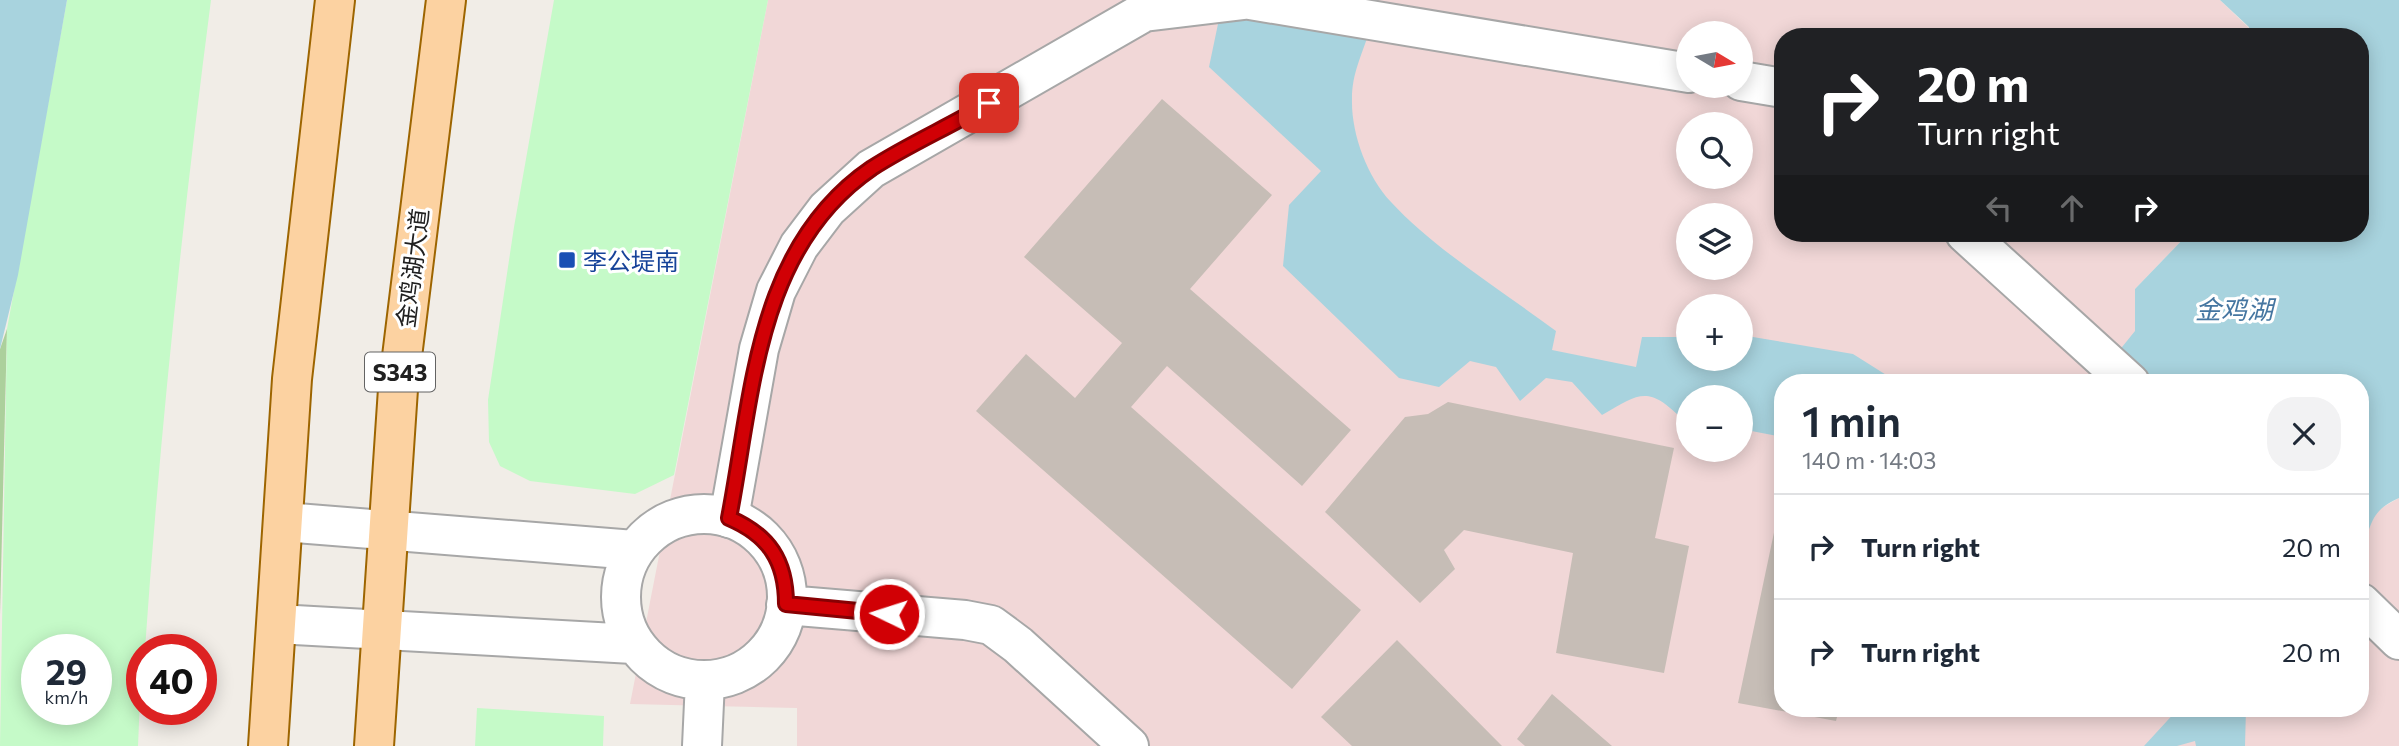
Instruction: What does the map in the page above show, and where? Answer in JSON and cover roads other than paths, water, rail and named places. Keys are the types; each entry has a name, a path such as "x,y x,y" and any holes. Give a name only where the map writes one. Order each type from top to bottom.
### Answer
{"main road":[{"path":"268,746 292,379 335,0"},
{"name":"金鸡湖大道","path":"374,746 398,389 446,0"}],"street":[{"path":"729,518 759,349 776,291 799,246 827,209 871,169 1144,12 1244,0"},
{"path":"1250,0 1676,71"},
{"path":"1754,83 1774,86"},
{"path":"1975,242 2120,374"},
{"path":"688,514 720,515 729,518 751,527 774,551 786,581 786,614 773,645 750,668 719,680 687,680 656,668 633,644 621,614 621,581 634,550 657,527 688,514"},
{"path":"284,522 634,550"},
{"path":"786,604 965,620 991,625 1018,645 1129,746"},
{"path":"2369,611 2399,640"},
{"path":"277,624 633,644"},
{"path":"702,746 705,681"}],"water":[{"path":"0,0 67,0 18,275 0,349"},
{"path":"1223,0 1374,0 1370,28 1358,64 1352,99 1354,126 1368,167 1382,192 1427,236 1556,331 1552,350 1636,367 1642,337 1676,337 1676,371 1753,371 1753,337 1853,354 1885,374 1774,374 1774,435 1753,431 1753,385 1676,385 1676,414 1660,401 1644,396 1602,415 1572,382 1546,378 1520,401 1496,367 1470,361 1439,387 1399,378 1283,266 1289,205 1321,171 1209,67"},
{"name":"金鸡湖","path":"2220,0 2399,0 2399,498 2377,513 2369,530 2369,374 2100,374 2135,331 2135,289 2180,242 2369,242 2369,28 2249,27"},
{"path":"2171,717 2246,717 2245,746 2196,746 2195,741 2177,746 2144,746"}],"place":[{"name":"李公堤南","path":"567,260"}]}
